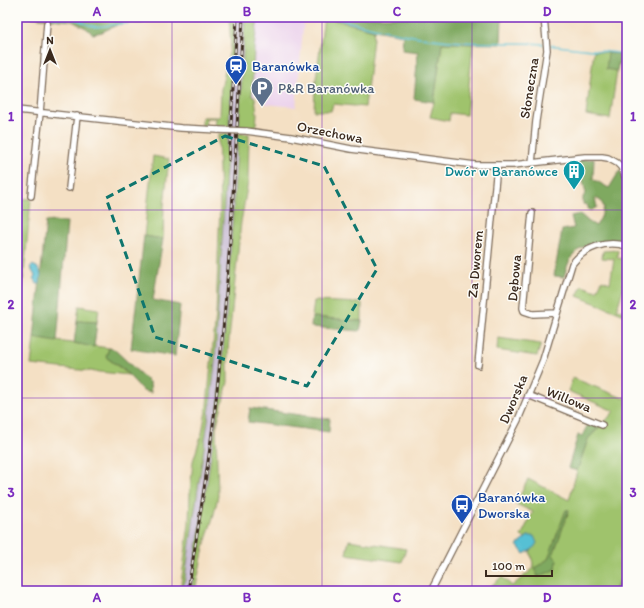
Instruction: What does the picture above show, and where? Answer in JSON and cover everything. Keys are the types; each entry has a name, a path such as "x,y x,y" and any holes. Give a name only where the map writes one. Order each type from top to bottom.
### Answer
{"street":[{"name":"Słoneczna","path":"532,163 536,121 547,45 544,17"},
{"path":"31,196 40,113 47,23"},
{"name":"Orzechowa","path":"17,110 181,128 246,131 291,136 351,149 460,163 497,166 585,157 602,157 608,158 617,163 627,181"},
{"path":"69,188 77,116"},
{"name":"Za Dworem","path":"478,365 497,166"},
{"name":"Dębowa","path":"532,213 523,308 524,311 533,314 557,313"},
{"name":"Dworska","path":"431,591 518,420 542,360 572,264 578,256 591,248 602,244 622,244 627,246"},
{"name":"Willowa","path":"528,395 602,425"}],"highlighted area":[{"path":"225,136 324,166 377,269 307,386 155,337 106,198"}],"shaded area":[{"path":"235,17 245,17 239,127 229,126"},
{"path":"258,17 304,17 296,107 266,104 264,92 255,93 255,97 252,97 254,49"},
{"path":"228,133 238,133 227,306 219,401 191,591 183,591 210,407 215,362"}],"green space":[{"path":"30,17 144,18 143,23 119,24 102,32 93,34 86,28 72,21"},
{"path":"229,17 235,17 229,126 219,126 215,128 216,118 206,118 205,128 202,128 202,117 220,117 221,89 231,45"},
{"path":"245,17 258,17 254,49 252,96 255,97 257,129 239,127"},
{"path":"324,17 374,30 365,107 333,104 331,111 314,111 315,87"},
{"path":"326,17 502,18 501,44 442,43 434,102 414,99 418,52 402,50 403,35 374,30"},
{"path":"442,43 473,44 466,115 450,113 449,121 430,117 434,102"},
{"path":"594,51 627,55 627,64 618,64 610,119 586,115"},
{"path":"608,53 620,54 617,71 606,69"},
{"path":"228,133 215,362 210,407 183,591 180,591 189,524 193,461 202,433 207,405 216,314 220,205 218,134"},
{"path":"238,133 249,134 248,182 241,222 228,349 228,382 216,428 218,496 204,547 195,591 191,591 219,401 227,306"},
{"path":"153,156 169,159 164,206 163,239 144,236"},
{"path":"594,159 593,179 609,188 620,170 627,185 627,243 605,241 583,247 577,251 571,259 564,277 554,276 562,230 574,228 571,216 580,214 596,226 601,217 604,207 600,200 595,198 597,207 592,210 589,210 587,205 583,204 583,197 586,193 582,178 578,172 570,169 567,161"},
{"path":"17,198 31,199 18,337 17,337"},
{"path":"46,221 67,222 57,342 34,338"},
{"path":"144,236 163,239 153,300 180,305 175,356 131,349"},
{"path":"618,250 617,258 627,259 627,265 617,309 627,312 627,316 577,296 582,286 597,291 602,280 610,283 614,259 602,258 603,251"},
{"path":"314,301 362,303 362,321 312,317"},
{"path":"79,306 99,309 97,322 77,321"},
{"path":"312,317 362,321 360,331 311,327"},
{"path":"77,321 97,322 94,347 74,343"},
{"path":"34,338 109,348 106,357 129,375 31,365"},
{"path":"498,338 541,344 537,356 497,350"},
{"path":"109,348 114,349 150,383 151,393 143,391 124,370 106,357"},
{"path":"573,378 623,398 627,397 627,591 501,591 497,587 489,591 485,591 502,577 512,586 534,568 530,551 533,549 528,536 525,538 521,536 533,512 516,504 528,479 569,500 588,439 614,411 568,391","holes":["566,510 569,510 553,555 538,577 535,568 548,560"]},
{"path":"250,408 330,419 329,432 248,422"},
{"path":"589,422 600,426 588,439 577,471 568,468 578,435 582,436"},
{"path":"566,510 569,510 553,555 557,560 556,569 538,577 535,568 548,559"},
{"path":"349,540 406,549 402,562 346,554"},
{"path":"627,568 626,591 614,591"}],"water":[{"path":"32,265 37,267 41,274 40,284 37,284 33,278 35,276 30,267"},
{"path":"528,536 534,536 537,543 533,549 524,554 517,545"}],"waterway":[{"path":"51,17 78,20 96,27 165,17"},
{"path":"331,17 363,26 429,39 472,43 544,44"},
{"path":"548,45 627,54"}],"railway":[{"path":"229,160 237,17"},
{"path":"188,591 210,448 221,352 232,209 243,17"}],"place":[{"name":"Baranówka","path":"236,86"},
{"name":"P&R Baranówka","path":"262,108"},
{"name":"Dwór w Baranówce","path":"574,190"},
{"name":"Baranówka Dworska","path":"462,524"}]}
